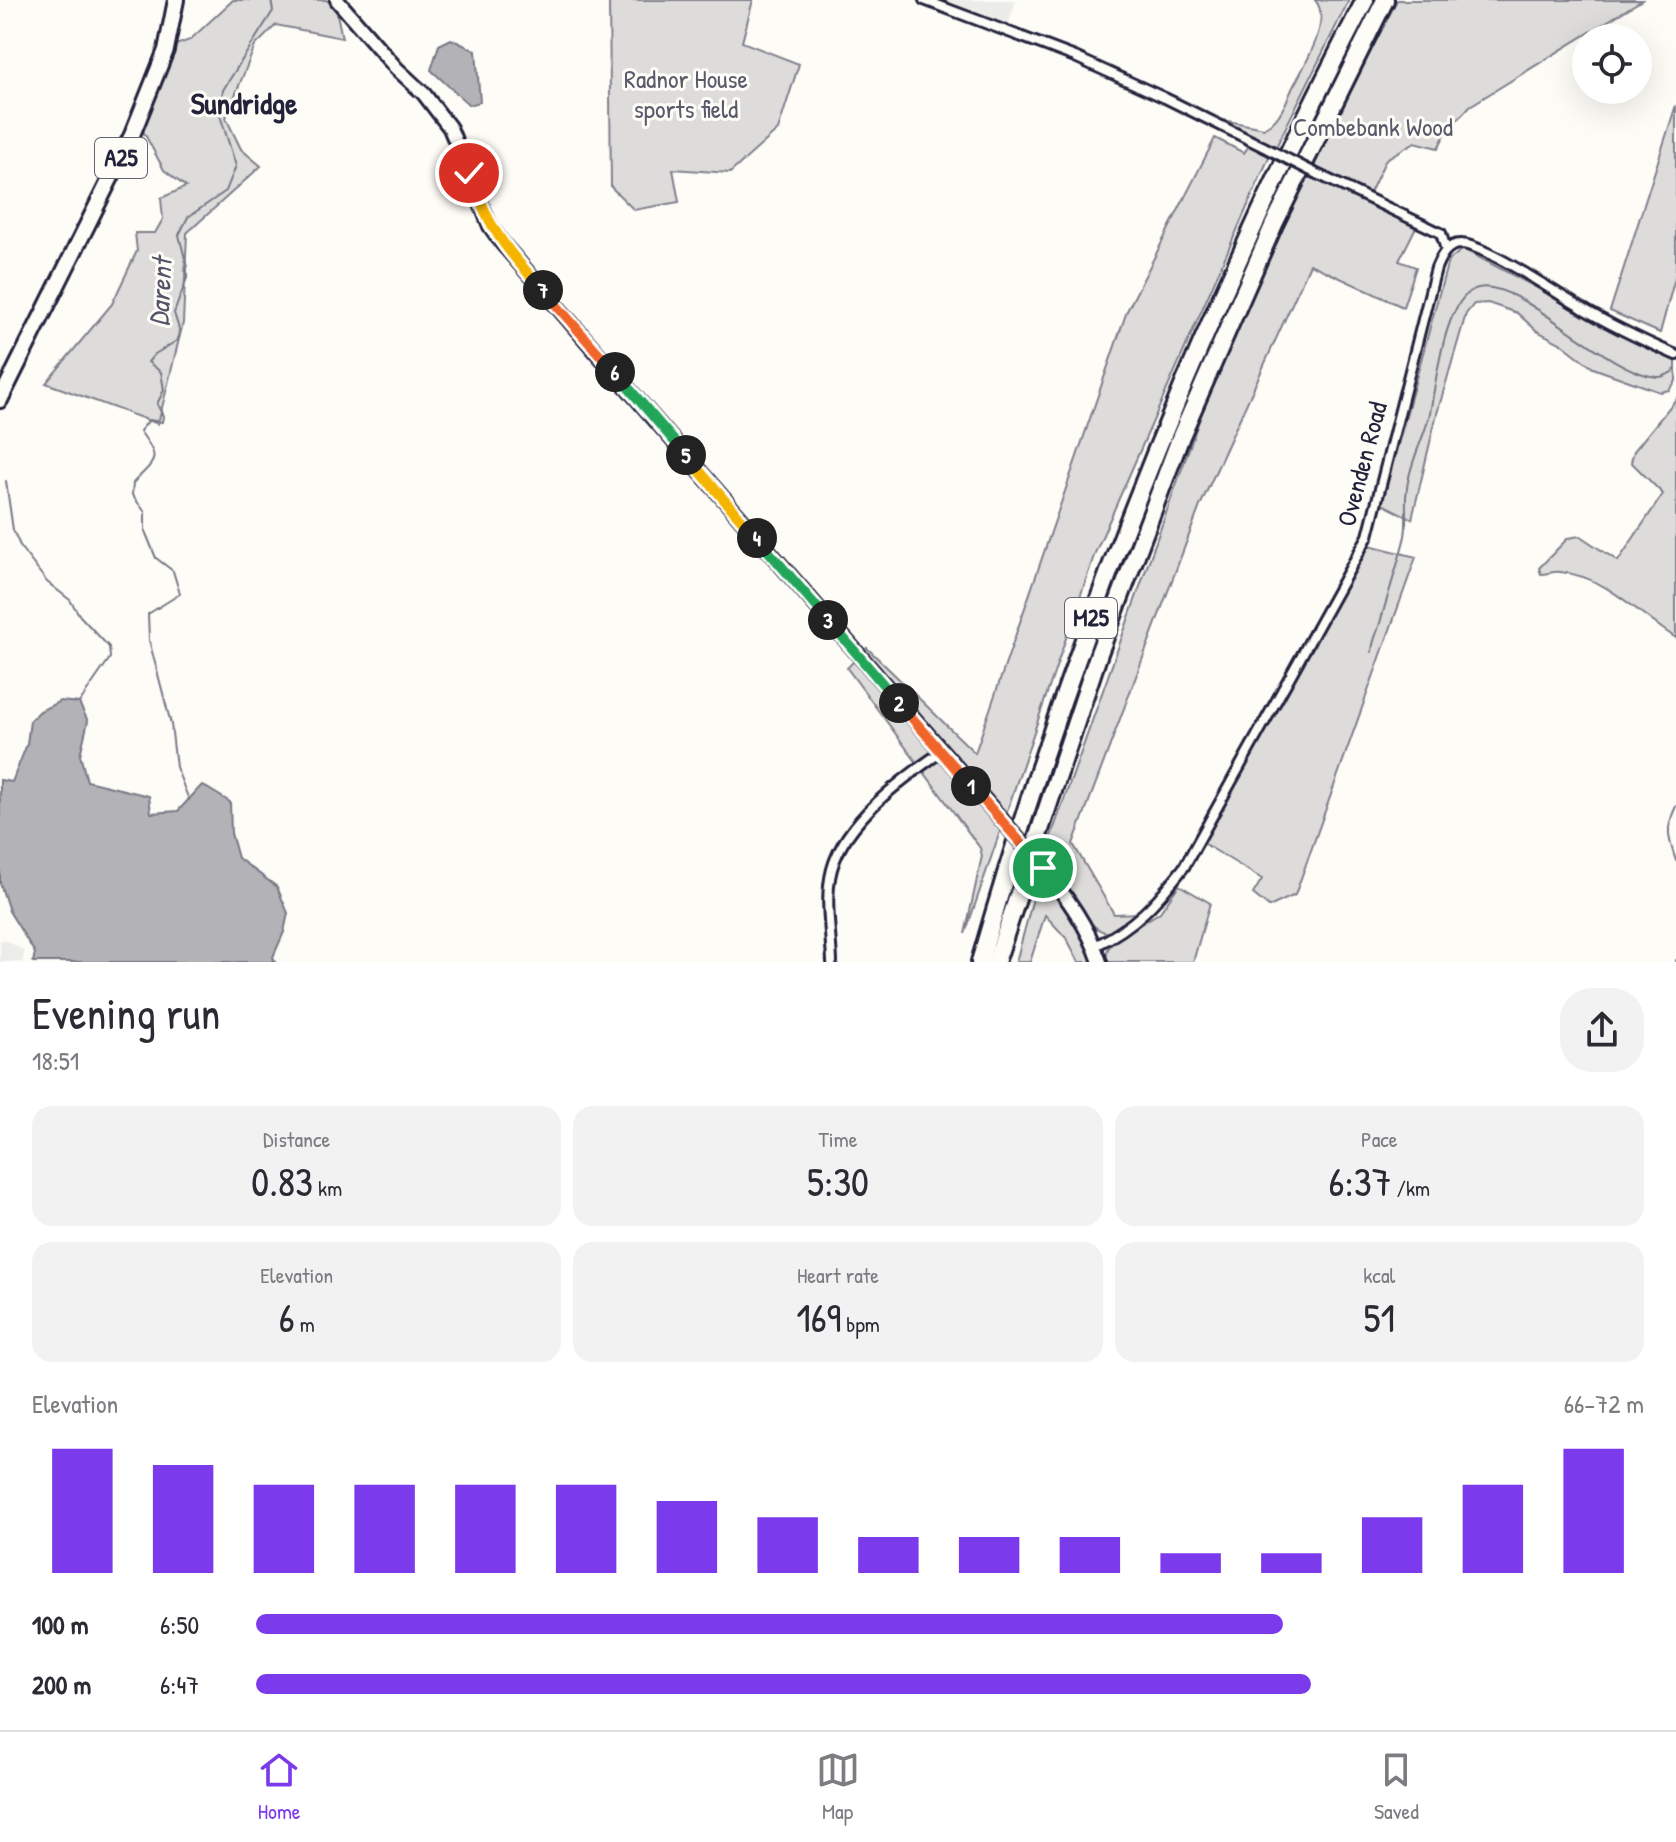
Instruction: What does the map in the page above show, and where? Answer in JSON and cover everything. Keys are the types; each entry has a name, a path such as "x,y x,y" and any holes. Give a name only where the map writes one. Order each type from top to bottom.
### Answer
{"highway":[{"name":"M25","path":"980,962 1049,739 1150,464 1262,206 1365,0"},
{"name":"M25","path":"996,962 1099,653 1181,436 1274,224 1385,0"},
{"name":"M25","path":"1006,962 1026,873"}],"main road":[{"name":"A25","path":"0,400 132,135 166,50 176,0"},
{"path":"337,0 396,68 424,94 450,128 490,226 502,243 1043,868 1077,913 1100,962"}],"street":[{"path":"924,0 1075,57 1165,98 1461,244 1498,258 1584,309 1676,355"},
{"path":"1441,233 1446,250 1461,244"},
{"name":"Ovenden Road","path":"1095,946 1138,920 1156,903 1184,867 1368,536 1436,268 1446,250"},
{"path":"832,962 829,890 832,868 842,844 884,797 913,771 941,752"}],"shaded area":[{"path":"939,0 1016,0 1008,26"},
{"path":"451,39 476,51 480,102 469,105 431,70 439,45"},
{"path":"60,701 79,703 88,721 80,755 87,781 149,796 151,813 178,811 202,785 230,802 231,833 238,858 277,887 288,913 273,957 275,962 33,962 35,953 9,911 0,883 0,780 12,782 27,744 30,721 40,711"},
{"path":"0,940 8,941 24,951 23,962 0,962"}],"green space":[{"path":"233,0 326,0 335,4 342,38 276,25 255,46 226,118 241,149 261,166 187,233 183,323 158,424 46,383 112,304 137,251 135,233 155,233 163,219 161,198 186,187 164,170 143,131 170,47 190,40"},
{"name":"Radnor House sports field","path":"609,0 753,0 742,42 799,64 778,130 730,173 673,169 679,202 634,210 611,187"},
{"path":"1315,0 1349,0 1275,149 1212,118 1264,128 1278,117 1319,31 1320,9"},
{"name":"Combebank Wood","path":"1397,0 1642,0 1603,24 1572,24 1572,43 1470,106 1447,131 1438,148 1415,142 1386,159 1369,195 1312,166"},
{"path":"1676,105 1676,274 1660,333 1610,311"},
{"path":"1215,138 1244,153 1250,144 1270,155 1095,553 965,934 982,856 980,848 847,668 867,648 975,753 1127,311"},
{"path":"1307,175 1417,225 1399,261 1416,267 1403,307 1310,264 1200,506 1073,844 1114,914 1139,913 1112,934 1091,923 1047,863 1054,846 1049,842 1206,401"},
{"path":"1463,249 1676,361 1676,381 1669,390 1660,392 1593,368 1562,344 1537,331 1517,313 1488,303 1474,304 1466,314 1436,417 1412,519 1382,504 1448,261"},
{"path":"1676,399 1676,638 1592,581 1560,572 1541,574 1539,568 1568,538 1580,536 1618,561 1663,494 1631,462 1634,451"},
{"path":"1369,545 1416,557 1295,895 1269,907 1253,894 1262,879 1203,843"},
{"path":"1039,876 1071,916 1095,962 1079,962 1067,939 1045,915 1030,962 1016,962"},
{"path":"1179,885 1210,903 1193,962 1105,962 1113,942 1160,912"}],"waterway":[{"name":"Darent","path":"189,800 176,767 171,724 149,640 148,614 180,594 173,571 156,558 145,531 145,512 132,495 133,483 153,459 151,448 140,431 149,420 162,422 163,416 157,404 164,390 161,372 148,362 178,340 179,329 174,313 187,278 179,235 188,217 226,191 236,166 219,112 223,90 273,11 271,0"},
{"path":"1372,652 1405,536 1409,478 1430,413 1449,323 1466,294 1478,288 1496,289 1517,297 1616,362 1639,373 1660,377 1676,369"},
{"path":"6,481 13,530 21,548 47,582 70,600 80,616 109,647 110,658 79,703"},
{"path":"1676,806 1669,834 1676,861"}],"district":[{"name":"Sundridge","path":"244,104"}],"route":[{"path":"469,173 490,226 522,268 1043,868"}]}
